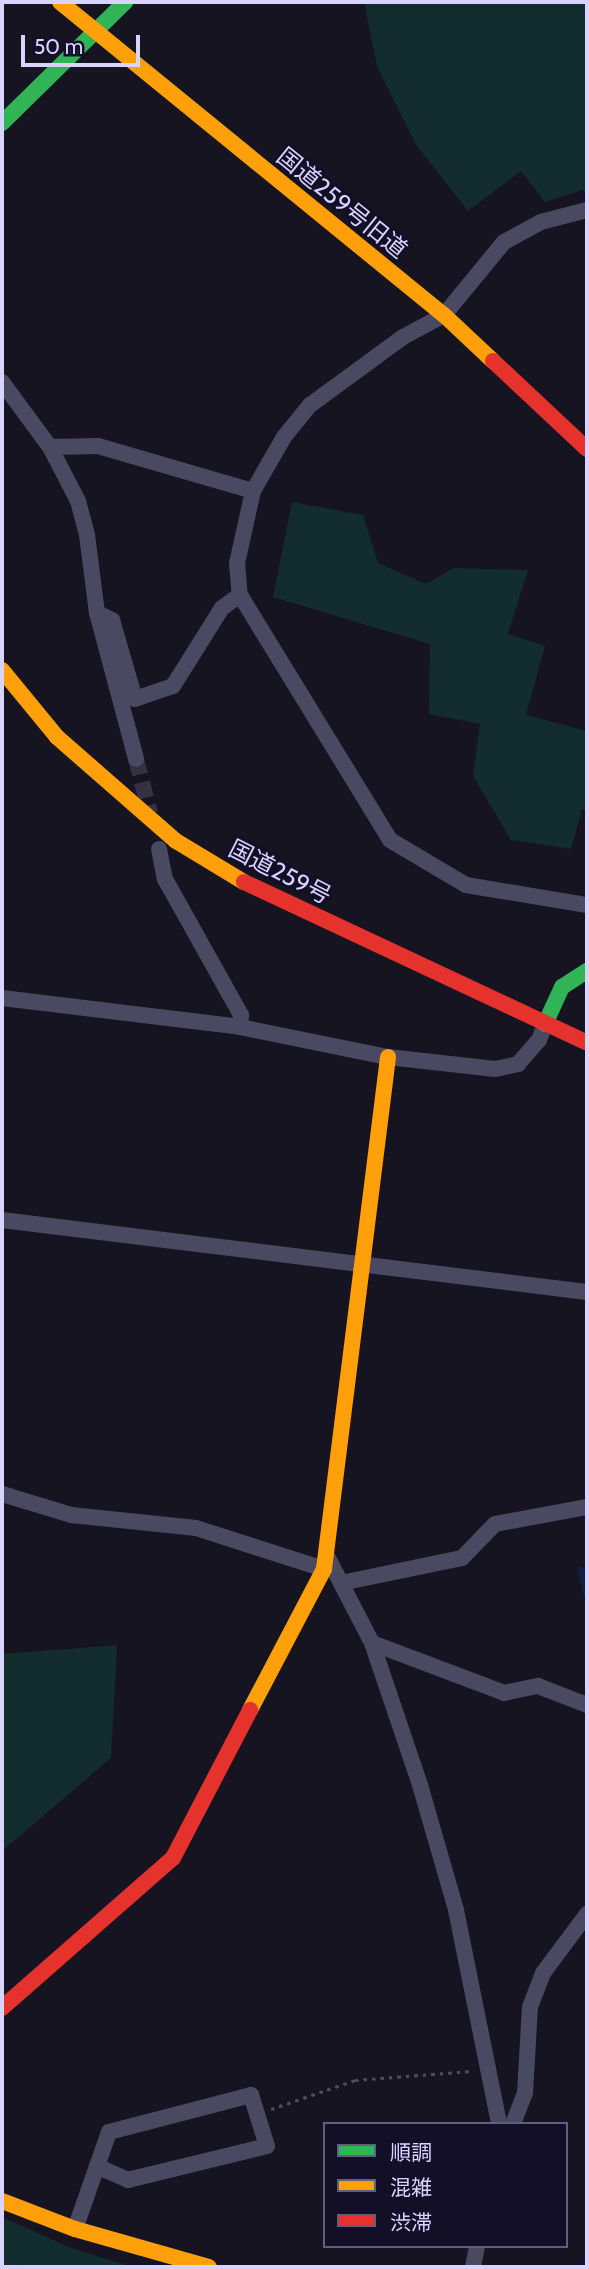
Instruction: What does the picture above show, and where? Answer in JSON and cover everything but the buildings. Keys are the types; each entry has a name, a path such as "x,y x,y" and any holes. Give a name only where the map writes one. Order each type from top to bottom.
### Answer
{"main road":[{"name":"国道259号旧道","path":"60,2 444,315 587,449"},
{"path":"2,123 125,2"},
{"name":"国道259号","path":"2,670 57,737 176,841 233,877 587,1043"},
{"path":"545,1024 562,987 587,971"},
{"path":"2,2008 173,1858 326,1563 360,1264 388,1057"},
{"path":"2,2201 75,2229 209,2267"}],"street":[{"path":"587,210 541,222 504,242 444,315 404,337 310,405 284,437 253,491 237,563 240,595 390,840 466,885 587,905"},
{"path":"2,382 50,447 78,501 88,535 97,613 136,759"},
{"path":"50,447 98,446 253,491"},
{"path":"97,613 112,620 135,699 173,686 222,608 240,595"},
{"path":"159,849 170,890 241,1015 240,1027"},
{"path":"2,998 240,1027 388,1057 495,1069 518,1064 539,1040 545,1024"},
{"path":"2,1220 587,1292"},
{"path":"2,1494 71,1515 196,1528 326,1563 341,1583 372,1643 456,1910 499,2122"},
{"path":"341,1583 462,1558 495,1524 587,1507"},
{"path":"372,1643 504,1693 538,1686 587,1705"},
{"path":"514,2122 525,2092 530,2007 543,1973 587,1914"},
{"path":"75,2229 97,2166 109,2132 251,2095 267,2146 128,2180 97,2166"},
{"path":"473,2267 477,2248"}],"path":[{"path":"257,2114 355,2080 486,2069"}],"green space":[{"path":"364,2 587,2 587,197 583,190 545,202 521,171 468,211 417,146 377,66"},
{"path":"292,502 363,515 378,563 426,584 454,568 528,570 508,634 545,646 526,715 587,731 587,810 582,809 571,849 511,840 473,776 480,724 429,714 430,644 273,597"},
{"path":"117,1645 111,1758 2,1851 2,1654"},
{"path":"2,2217 71,2248 133,2267 2,2267"}],"water":[{"path":"577,1566 587,1570 587,1597 584,1596"}],"tunnel":[{"path":"136,759 150,813"}],"traffic: fast":[{"path":"2,123 125,2"},
{"path":"545,1024 562,987 587,971"}],"traffic: slow":[{"path":"60,2 444,315 493,361"},
{"path":"2,670 57,737 176,841 244,882"},
{"path":"250,1710 324,1569 388,1057"},
{"path":"2,2201 75,2229 209,2267"}],"traffic: jam":[{"path":"493,361 587,449"},
{"path":"244,882 587,1043"},
{"path":"2,2008 173,1858 250,1710"}]}
